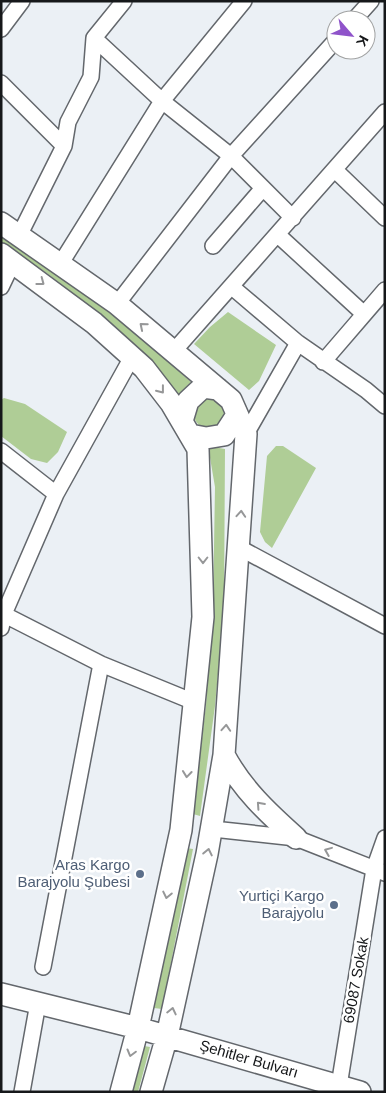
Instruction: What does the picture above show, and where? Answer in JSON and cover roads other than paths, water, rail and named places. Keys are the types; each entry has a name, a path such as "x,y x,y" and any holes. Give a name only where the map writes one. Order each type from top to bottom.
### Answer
{"street":[{"path":"1,29 22,1"},
{"path":"20,234 64,146 68,122 91,77 94,38 124,1"},
{"path":"61,263 162,101 244,1"},
{"path":"94,38 162,101 231,156 293,218"},
{"path":"117,304 231,156 326,51"},
{"path":"1,83 64,146"},
{"path":"173,352 385,112"},
{"path":"335,170 385,218"},
{"path":"213,246 263,188"},
{"path":"1,223 20,234 117,304 231,400 246,434"},
{"path":"278,234 364,314"},
{"path":"1,287 7,258 94,323 149,375 198,448 203,618 181,830 138,1028 121,1092"},
{"path":"232,287 298,343 366,390 385,406"},
{"path":"323,362 385,290"},
{"path":"152,1092 167,1036 213,829 224,755 246,434 298,343"},
{"path":"132,357 56,494 2,619 101,664 194,702"},
{"path":"186,428 188,401 203,387 218,389"},
{"path":"186,428 206,438 224,435 238,415"},
{"path":"1,451 56,494"},
{"path":"238,547 385,626"},
{"path":"43,967 101,664"},
{"path":"224,755 232,769 261,807 296,838"},
{"path":"181,830 213,829 296,838 379,871"},
{"name":"69087 Sokak","path":"338,1088 385,838"},
{"name":"Şehitler Bulvarı","path":"1,994 138,1028 338,1088 360,1092"},
{"path":"22,1092 38,1003"}],"place":[{"name":"Aras Kargo Barajyolu Şubesi","path":"140,874"},
{"name":"Yurtiçi Kargo Barajyolu","path":"334,905"}]}
